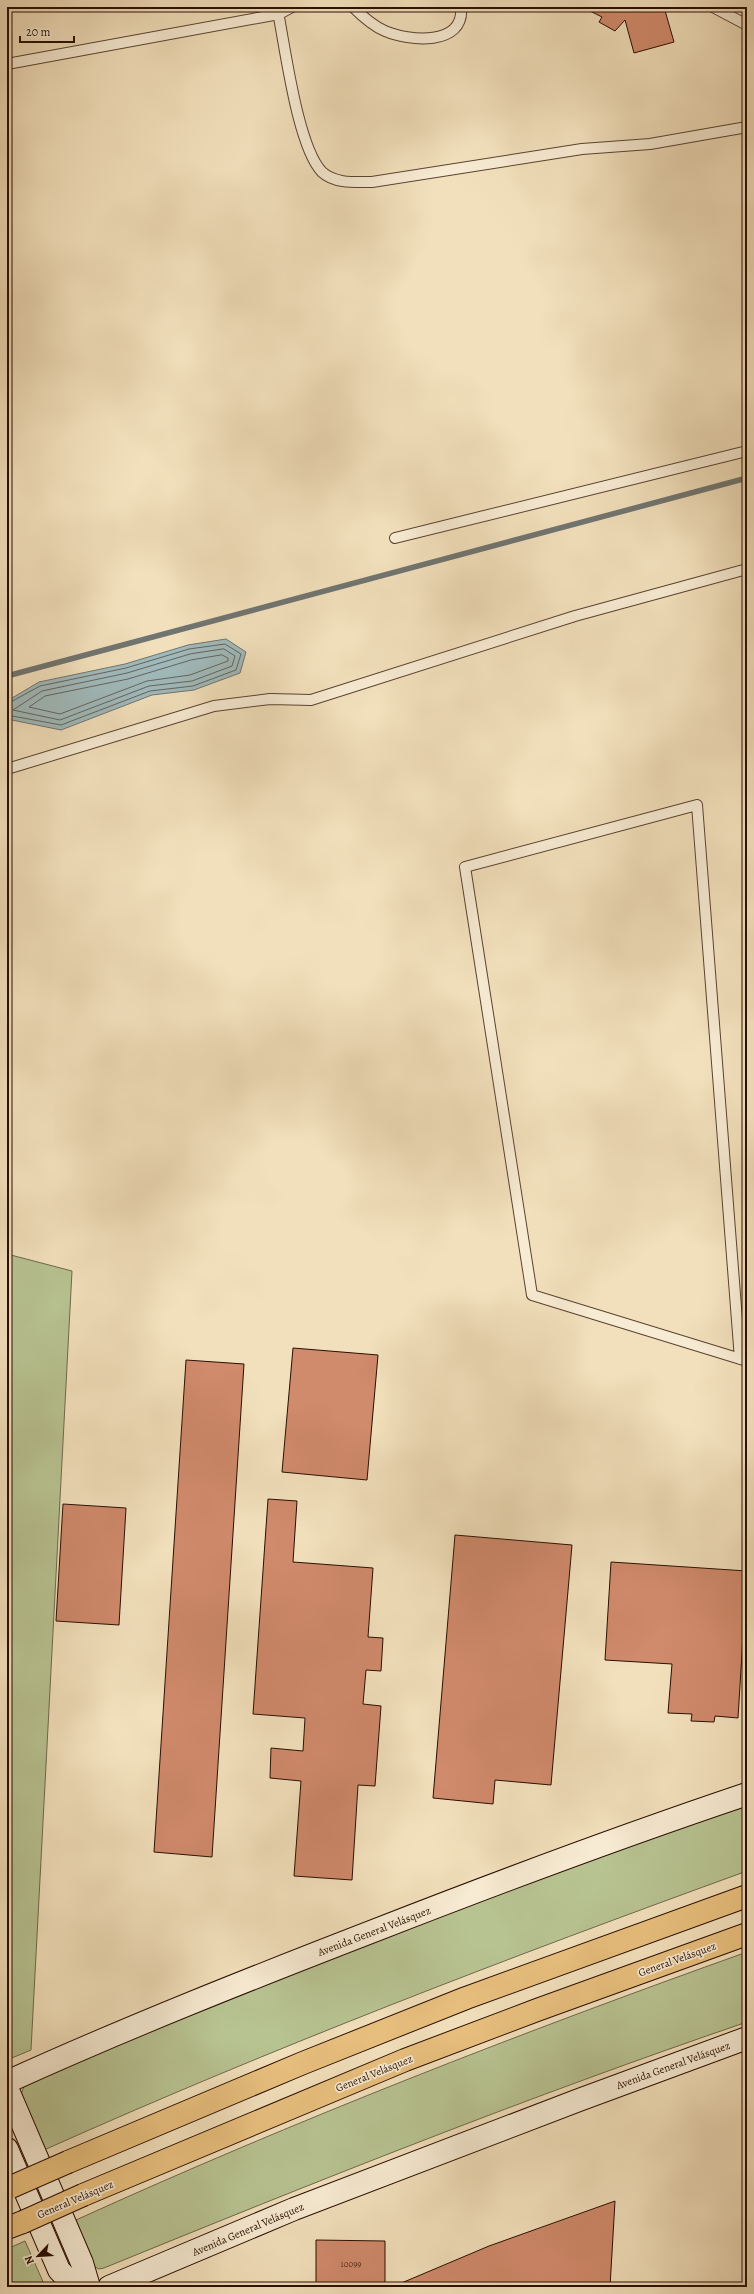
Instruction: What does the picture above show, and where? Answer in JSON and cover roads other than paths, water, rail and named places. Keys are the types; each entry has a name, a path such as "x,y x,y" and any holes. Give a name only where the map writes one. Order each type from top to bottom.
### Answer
{"highway":[{"path":"9,2188 303,2063 459,2001 747,1896"},
{"name":"General Velásquez","path":"15,2225 406,2060 544,2007 747,1934"}],"street":[{"name":"Avenida General Velásquez","path":"7,2082 159,2016 313,1954 582,1852 747,1794"},
{"name":"Avenida General Velásquez","path":"109,2287 294,2209 579,2100 747,2038"},
{"path":"7,2088 82,2263 89,2287"},
{"path":"7,2149 59,2270 75,2287"}],"lane":[{"path":"7,64 292,7"},
{"path":"353,7 365,19 384,31 419,40 436,38 453,30 460,20 461,7"},
{"path":"713,7 747,26"},
{"path":"278,11 302,130 309,154 323,173 344,183 372,182 582,149 650,144 747,127"},
{"path":"394,538 747,451"},
{"path":"7,769 214,706 270,699 310,700 575,616 747,569"},
{"path":"697,804 744,1360 532,1295 465,867 697,804"}],"water":[{"path":"226,639 246,652 240,673 194,690 152,695 61,730 7,719 7,701 39,682 125,664 188,645"}],"waterway":[{"path":"7,676 747,478"}]}
